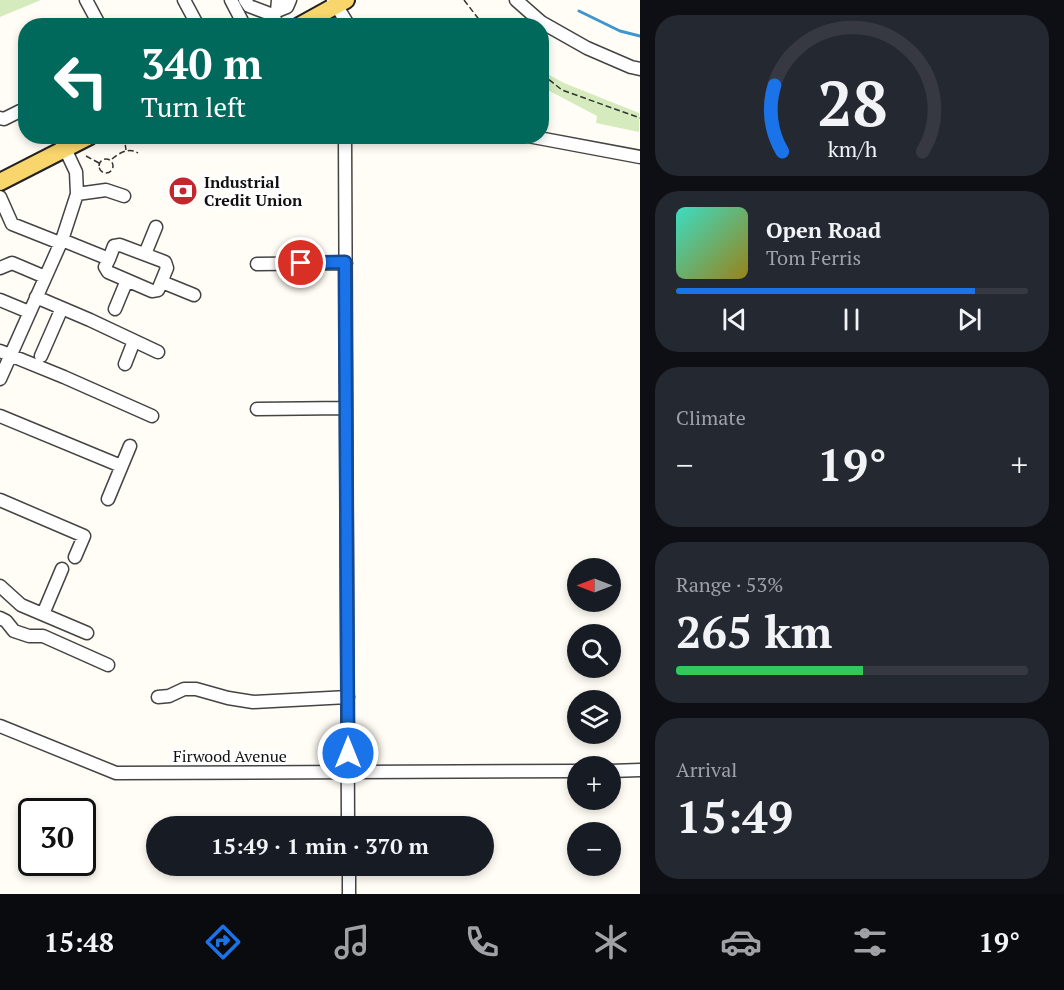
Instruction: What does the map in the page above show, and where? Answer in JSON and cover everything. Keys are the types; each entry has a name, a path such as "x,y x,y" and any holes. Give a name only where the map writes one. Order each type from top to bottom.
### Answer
{"main road":[{"path":"311,18 338,2"},
{"path":"0,182 60,144"}],"street":[{"path":"86,0 96,18"},
{"path":"184,0 194,18"},
{"path":"231,0 240,18"},
{"path":"245,0 249,6 277,13 287,7 290,0"},
{"path":"277,13 284,0"},
{"path":"516,0 536,18"},
{"path":"338,2 345,18"},
{"path":"549,27 587,48 639,69"},
{"path":"0,112 18,104"},
{"path":"0,118 4,119 18,112"},
{"path":"549,140 639,157"},
{"path":"0,379 5,353 36,297 61,241 77,194 76,172 62,144"},
{"path":"345,144 348,816"},
{"path":"77,194 106,190 124,196"},
{"path":"0,197 12,224 109,259"},
{"path":"145,254 156,227"},
{"path":"120,245 145,254 165,262 167,268 159,290 152,291 108,272 105,267 114,246 120,245"},
{"path":"257,264 345,262"},
{"path":"0,268 12,263 45,277"},
{"path":"115,309 127,280"},
{"path":"162,282 194,295"},
{"path":"36,297 158,352"},
{"path":"0,300 29,312"},
{"path":"41,356 62,308"},
{"path":"125,364 134,341"},
{"path":"5,353 152,416"},
{"path":"257,409 346,408"},
{"path":"0,416 121,466"},
{"path":"108,499 130,446"},
{"path":"0,500 84,536 75,556"},
{"path":"42,614 62,569"},
{"path":"0,586 21,605 87,633"},
{"path":"0,618 9,623 14,630 29,636 43,636 108,665"},
{"path":"158,697 169,696 184,689 196,689 254,702 348,697"},
{"name":"Firwood Avenue","path":"0,726 116,773 567,771"},
{"path":"621,771 639,771"},
{"path":"349,876 349,894"}],"path":[{"path":"464,0 478,18"},
{"path":"549,80 562,90 639,118"},
{"path":"125,144 126,151"},
{"path":"99,163 104,159 111,160 126,151 138,153"},
{"path":"86,156 99,163"},
{"path":"99,163 100,170 107,173 113,169 114,164 111,160"}],"green space":[{"path":"0,0 41,0 0,17"},
{"path":"549,75 639,113 639,132 596,123 597,116 549,91"}],"waterway":[{"path":"579,11 620,31 640,36"}],"place":[{"name":"Industrial Credit Union","path":"183,191"}],"route":[{"path":"301,263 345,262 348,753"}]}
